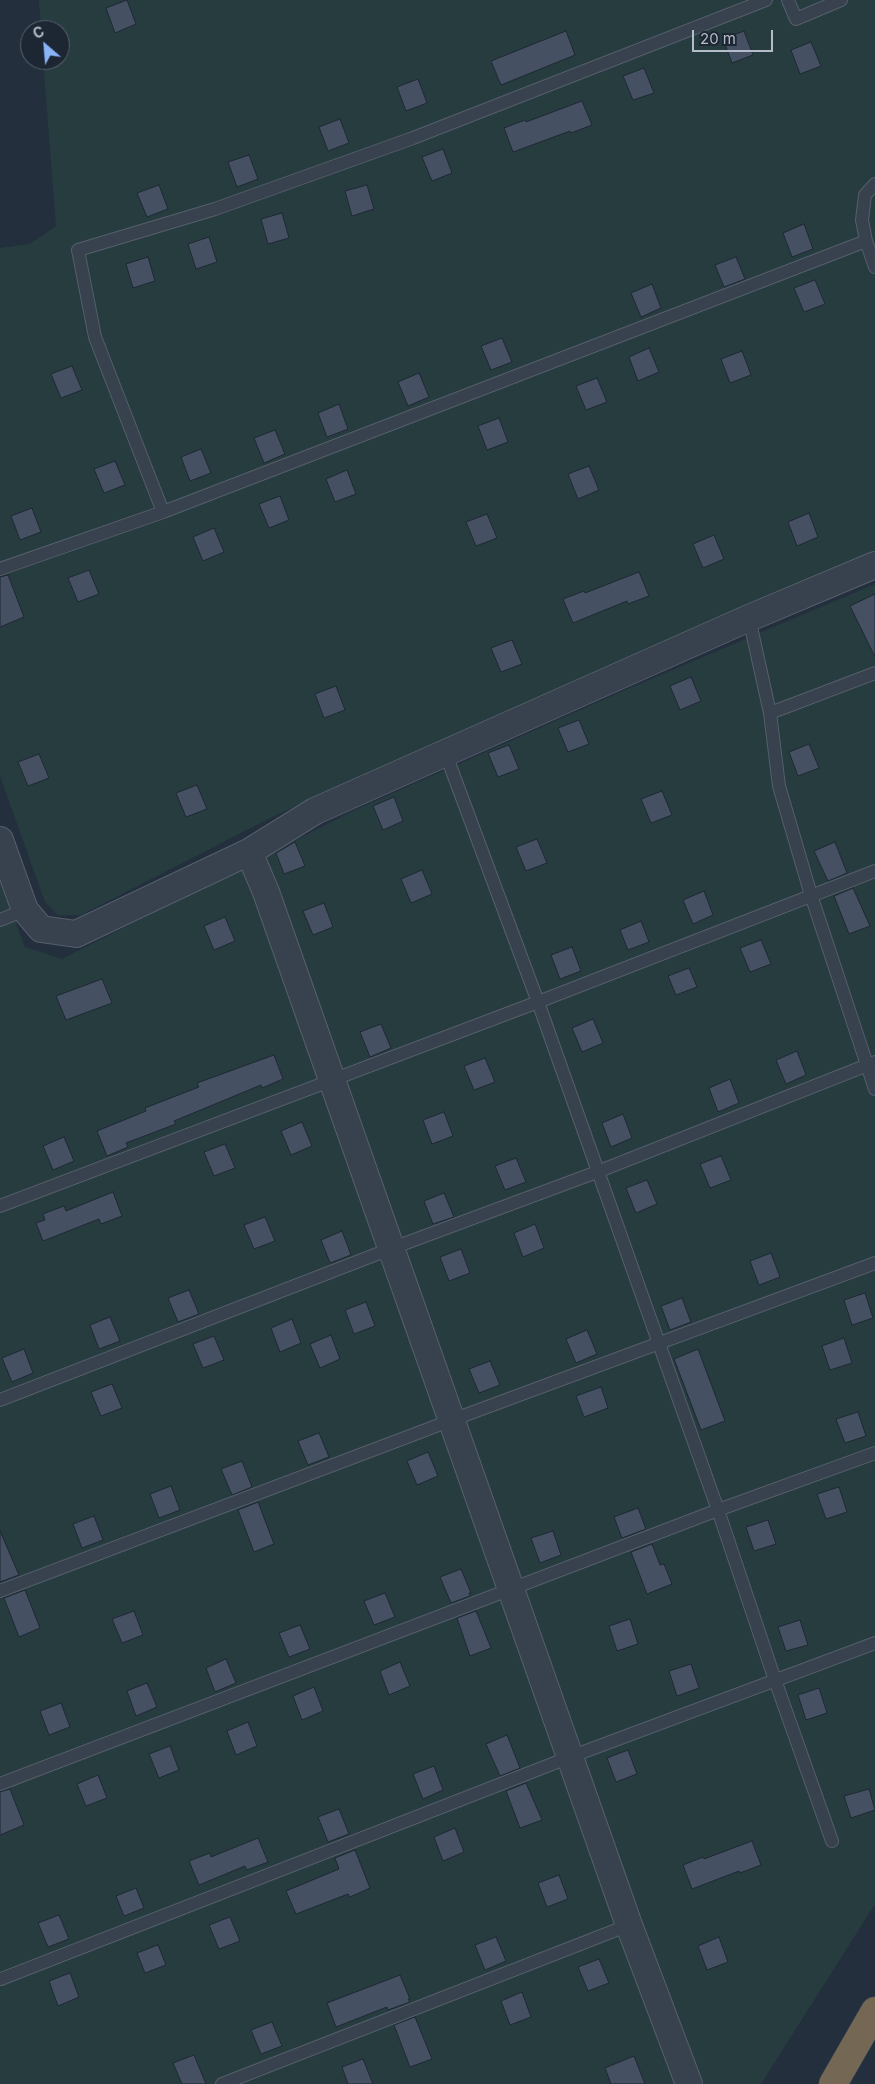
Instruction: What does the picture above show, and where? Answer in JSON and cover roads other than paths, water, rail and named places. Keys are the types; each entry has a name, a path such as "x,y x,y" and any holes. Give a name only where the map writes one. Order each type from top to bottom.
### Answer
{"highway":[{"path":"833,2084 875,2011"}],"street":[{"path":"0,840 25,910 41,929 76,934 249,852 315,811 748,618 875,565"},
{"path":"249,852 266,892 629,1925 689,2084"}],"lane":[{"path":"163,512 95,337 78,250 215,209 413,138 766,0"},
{"path":"788,0 796,19 841,0"},
{"path":"875,184 865,195 862,220 866,241 875,267"},
{"path":"0,569 163,512 866,241"},
{"path":"748,618 770,713 779,786 811,895 871,1064 875,1089"},
{"path":"770,713 875,673"},
{"path":"446,752 538,1002 718,1510 832,1841"},
{"path":"0,1206 538,1002 875,871"},
{"path":"0,920 25,910"},
{"path":"0,1400 390,1249 597,1172 871,1064"},
{"path":"0,1591 875,1263"},
{"path":"0,1784 718,1510 875,1453"},
{"path":"0,1979 570,1757 875,1643"},
{"path":"222,2084 629,1925"}]}
